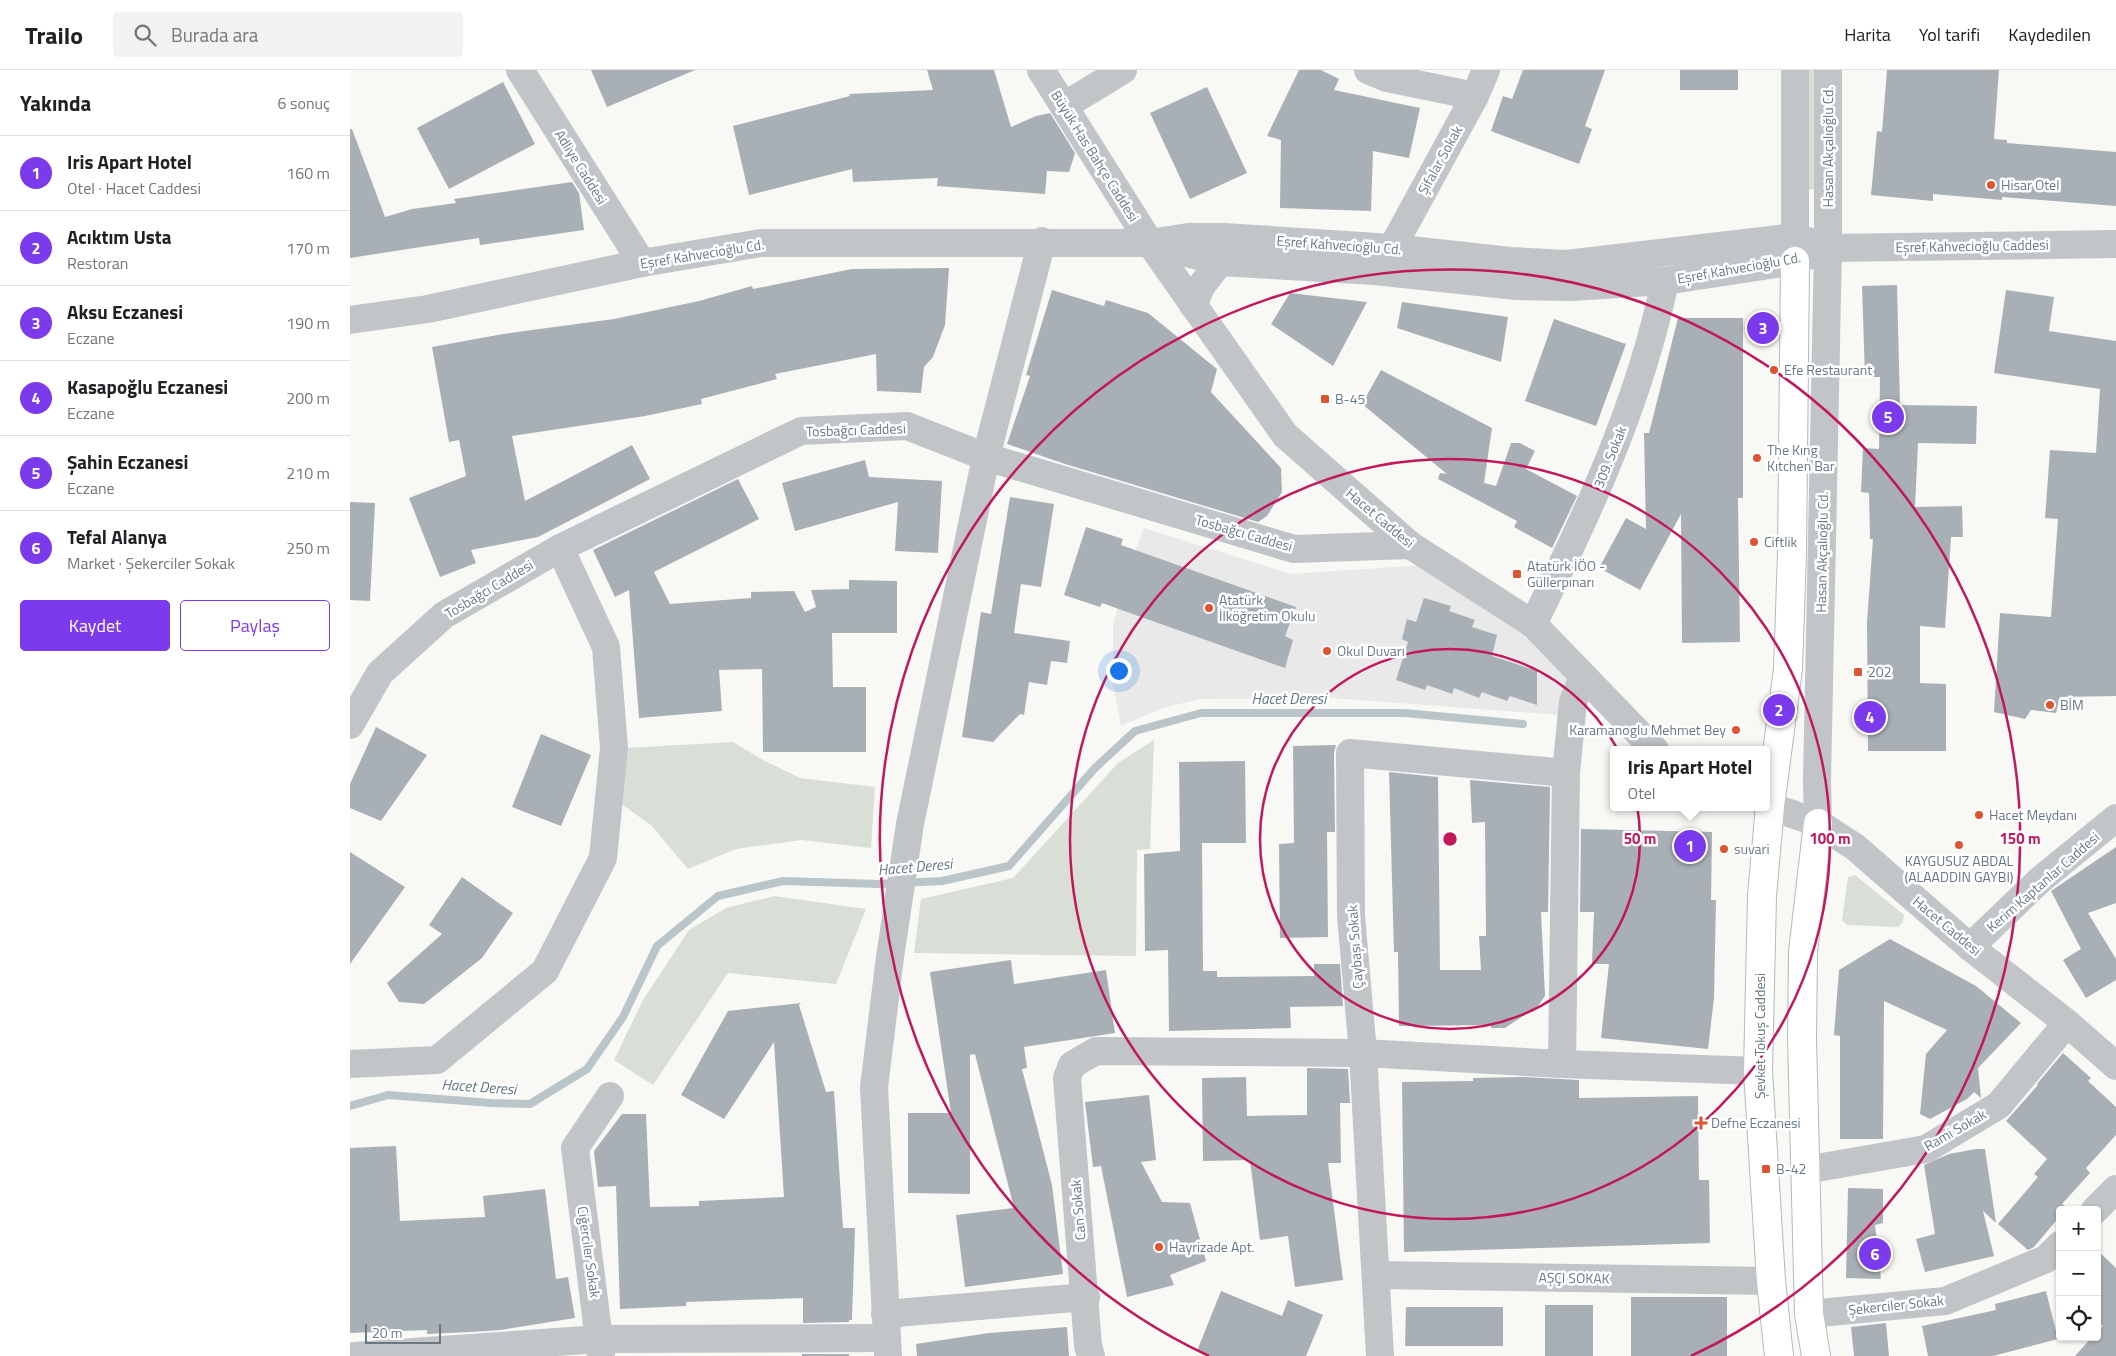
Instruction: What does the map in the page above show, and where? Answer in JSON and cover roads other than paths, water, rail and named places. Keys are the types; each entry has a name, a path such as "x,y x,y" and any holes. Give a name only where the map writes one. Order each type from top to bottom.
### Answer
{"main road":[{"name":"Şevket Tokuş Caddesi","path":"1770,792 1788,669 1792,553 1795,249"},
{"name":"Şevket Tokuş Caddesi","path":"1768,811 1762,896 1758,1071 1771,1281 1779,1356"},
{"path":"1816,1356 1809,1314 1802,1039 1803,952 1818,823"}],"street":[{"name":"Adliye Caddesi","path":"520,70 642,263"},
{"name":"Büyük Has Bahçe Caddesi","path":"1041,70 1150,243"},
{"path":"1064,106 1123,70"},
{"path":"1368,70 1387,78 1475,96"},
{"name":"Şifalar Sokak","path":"1392,248 1475,96 1486,70"},
{"path":"1795,70 1795,249"},
{"name":"Hasan Akçalıoğlu Cd.","path":"1818,823 1816,780 1828,248 1828,70"},
{"name":"Eşref Kahvecioğlu Cd.","path":"350,320 428,309 642,263 761,243 1042,241 1150,243 1188,237 1224,237 1392,248 1510,261 1566,264 1828,248"},
{"path":"886,1336 874,1087 892,944 910,824 986,457 1042,241"},
{"name":"Eşref Kahvecioğlu Cd.","path":"1150,243 1220,262 1375,271 1516,286 1572,287 1665,281 1795,249"},
{"name":"Hacet Caddesi","path":"1150,243 1285,435 1410,545 1532,624 1651,746"},
{"name":"Eşref Kahvecioğlu Caddesi","path":"1828,248 2116,244"},
{"path":"1193,305 1202,285 1220,262"},
{"name":"309. Sokak","path":"1532,624 1573,544 1615,449 1658,316 1665,281"},
{"name":"Tosbağcı Caddesi","path":"350,725 380,673 444,615 560,548 801,431 907,426 986,457 1294,549 1410,545"},
{"path":"350,1064 437,1060 545,971 603,858 614,748 606,647 560,548"},
{"path":"1562,1064 1566,773 1573,702 1583,677"},
{"name":"Çaybaşı Sokak","path":"1380,1356 1363,1053 1351,916 1350,754 1566,773"},
{"name":"Hacet Caddesi","path":"1770,807 1818,823 1855,847 1970,947 2067,1022 2116,1066"},
{"name":"Kerim Kaptanlar Caddesi","path":"1970,947 2040,880 2116,818"},
{"name":"Rami Sokak","path":"1805,1170 1926,1149 1999,1105 2067,1022"},
{"name":"Can Sokak","path":"1091,1356 1088,1346 1086,1297 1067,1078 1072,1065 1096,1052 1363,1053"},
{"path":"1363,1053 1562,1064 1758,1071"},
{"name":"Ciğerciler Sokak","path":"601,1348 575,1148 610,1096"},
{"path":"2099,1206 2116,1189"},
{"name":"Şekerciler Sokak","path":"1809,1314 1945,1301 2046,1259 2056,1249"},
{"name":"AŞÇI SOKAK","path":"1377,1276 1771,1281"},
{"path":"354,1356 886,1336 1086,1297"}],"waterway":[{"name":"Hacet Deresi","path":"350,1106 388,1095 530,1104 587,1069 623,1017 657,946 718,896 783,881 879,884 942,881 1009,866 1095,768 1135,731 1201,713 1405,713 1523,724"}],"place":[{"name":"Hisar Otel","path":"1991,185"},
{"name":"Aksu Eczanesi","path":"1763,328"},
{"name":"Efe Restaurant","path":"1774,370"},
{"name":"B-45","path":"1325,399"},
{"name":"Şahin Eczanesi","path":"1888,417"},
{"name":"The Kıng Kıtchen Bar","path":"1757,458"},
{"name":"Ciftlik","path":"1754,542"},
{"name":"Atatürk İÖO - Güllerpınarı","path":"1517,574"},
{"name":"Atatürk İlköğretim Okulu","path":"1209,608"},
{"name":"Okul Duvarı","path":"1327,651"},
{"name":"202","path":"1858,672"},
{"name":"BİM","path":"2050,705"},
{"name":"Acıktım Usta","path":"1779,710"},
{"name":"Kasapoğlu Eczanesi","path":"1870,717"},
{"name":"Karamanoglu Mehmet Bey","path":"1736,730"},
{"name":"Hacet Meydanı","path":"1979,815"},
{"name":"KAYGUSUZ ABDAL (ALAADDIN GAYBI)","path":"1959,845"},
{"name":"Iris Apart Hotel","path":"1690,846"},
{"name":"suvari","path":"1724,849"},
{"name":"Defne Eczanesi","path":"1701,1123"},
{"name":"B-42","path":"1766,1169"},
{"name":"Hayrizade Apt.","path":"1159,1247"},
{"name":"Tefal Alanya","path":"1875,1254"}]}
